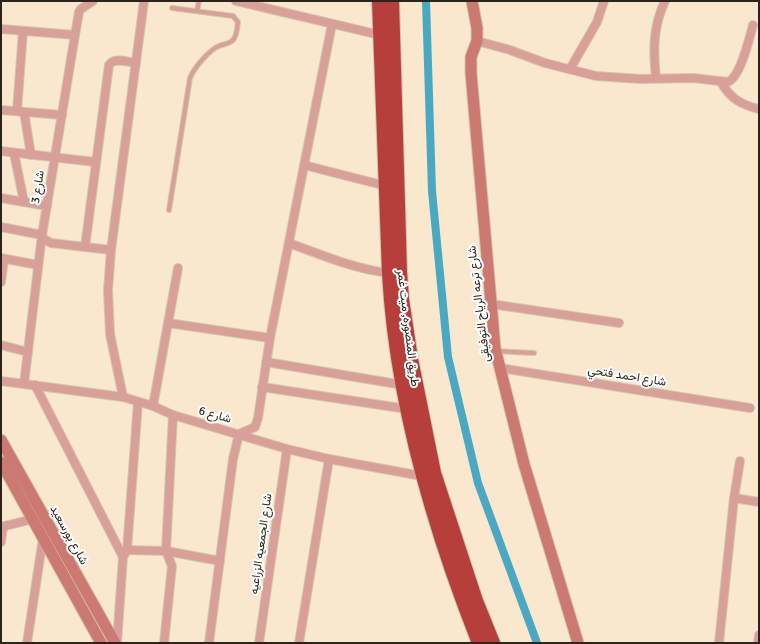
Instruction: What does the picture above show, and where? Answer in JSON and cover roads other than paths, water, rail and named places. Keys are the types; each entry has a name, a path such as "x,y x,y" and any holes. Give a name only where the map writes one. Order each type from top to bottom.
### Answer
{"highway":[{"name":"طريق المنصوره, ميت غمر","path":"379,1 389,273 393,323 407,409 428,474 463,603 479,643"},
{"name":"طريق المنصوره, ميت غمر","path":"392,1 402,299 428,474 493,643"}],"main road":[{"name":"شارع ترعه الرياح التوفيقى","path":"472,1 477,28 477,40 471,57 471,74 496,351 524,464 578,643"},
{"name":"شارع بورسعيد","path":"1,440 114,640"},
{"name":"شارع بورسعيد","path":"1,462 101,642"},
{"path":"101,642 114,640"}],"street":[{"name":"شارع 3","path":"24,384 42,235 79,12 93,1"},
{"path":"123,397 110,334 108,290 111,250 144,1"},
{"path":"236,1 264,4 332,24 380,35"},
{"path":"570,69 597,22 604,1"},
{"path":"656,78 654,38 665,1"},
{"path":"209,643 233,459 239,434 254,427 258,418 270,338 332,24"},
{"path":"477,40 545,63 603,77 641,79 694,78 728,82 738,72 753,25"},
{"path":"1,29 75,35"},
{"path":"23,31 20,111 31,155"},
{"path":"85,247 109,65 115,60 136,63"},
{"path":"721,82 726,90 739,102 759,109"},
{"path":"1,110 62,115"},
{"path":"1,143 2,152 96,162"},
{"path":"14,153 24,202"},
{"path":"304,165 386,186"},
{"path":"1,198 47,206"},
{"path":"1,227 42,235 44,239 51,243 111,250"},
{"path":"289,243 350,266 389,273"},
{"path":"1,282 3,258 38,265"},
{"path":"152,406 178,268"},
{"path":"491,304 619,323"},
{"path":"168,323 270,338"},
{"path":"1,345 28,352"},
{"path":"266,362 403,385"},
{"name":"شارع احمد فتحي","path":"500,368 750,408"},
{"name":"شارع 6","path":"1,381 123,397 152,406 173,415 288,449 329,459 428,474"},
{"path":"35,385 125,554"},
{"path":"262,387 407,409"},
{"path":"114,640 125,554 138,402"},
{"path":"164,643 172,566 166,551 173,415"},
{"name":"شارع الجمعيه الزراعيه","path":"258,643 288,449"},
{"path":"299,643 329,459"},
{"path":"719,643 734,498 740,461"},
{"path":"734,498 759,502"},
{"path":"1,542 2,527 32,519"},
{"path":"27,643 43,538"},
{"path":"125,554 166,551 220,561"},
{"path":"758,643 759,635"}],"lane":[{"path":"197,11 199,1"},
{"path":"169,210 190,78 195,68 213,49 232,41 235,36 237,25 237,19 233,16 172,8"},
{"path":"496,351 534,354"}],"waterway":[{"path":"426,1 432,191 448,357 478,483 537,643"}]}
